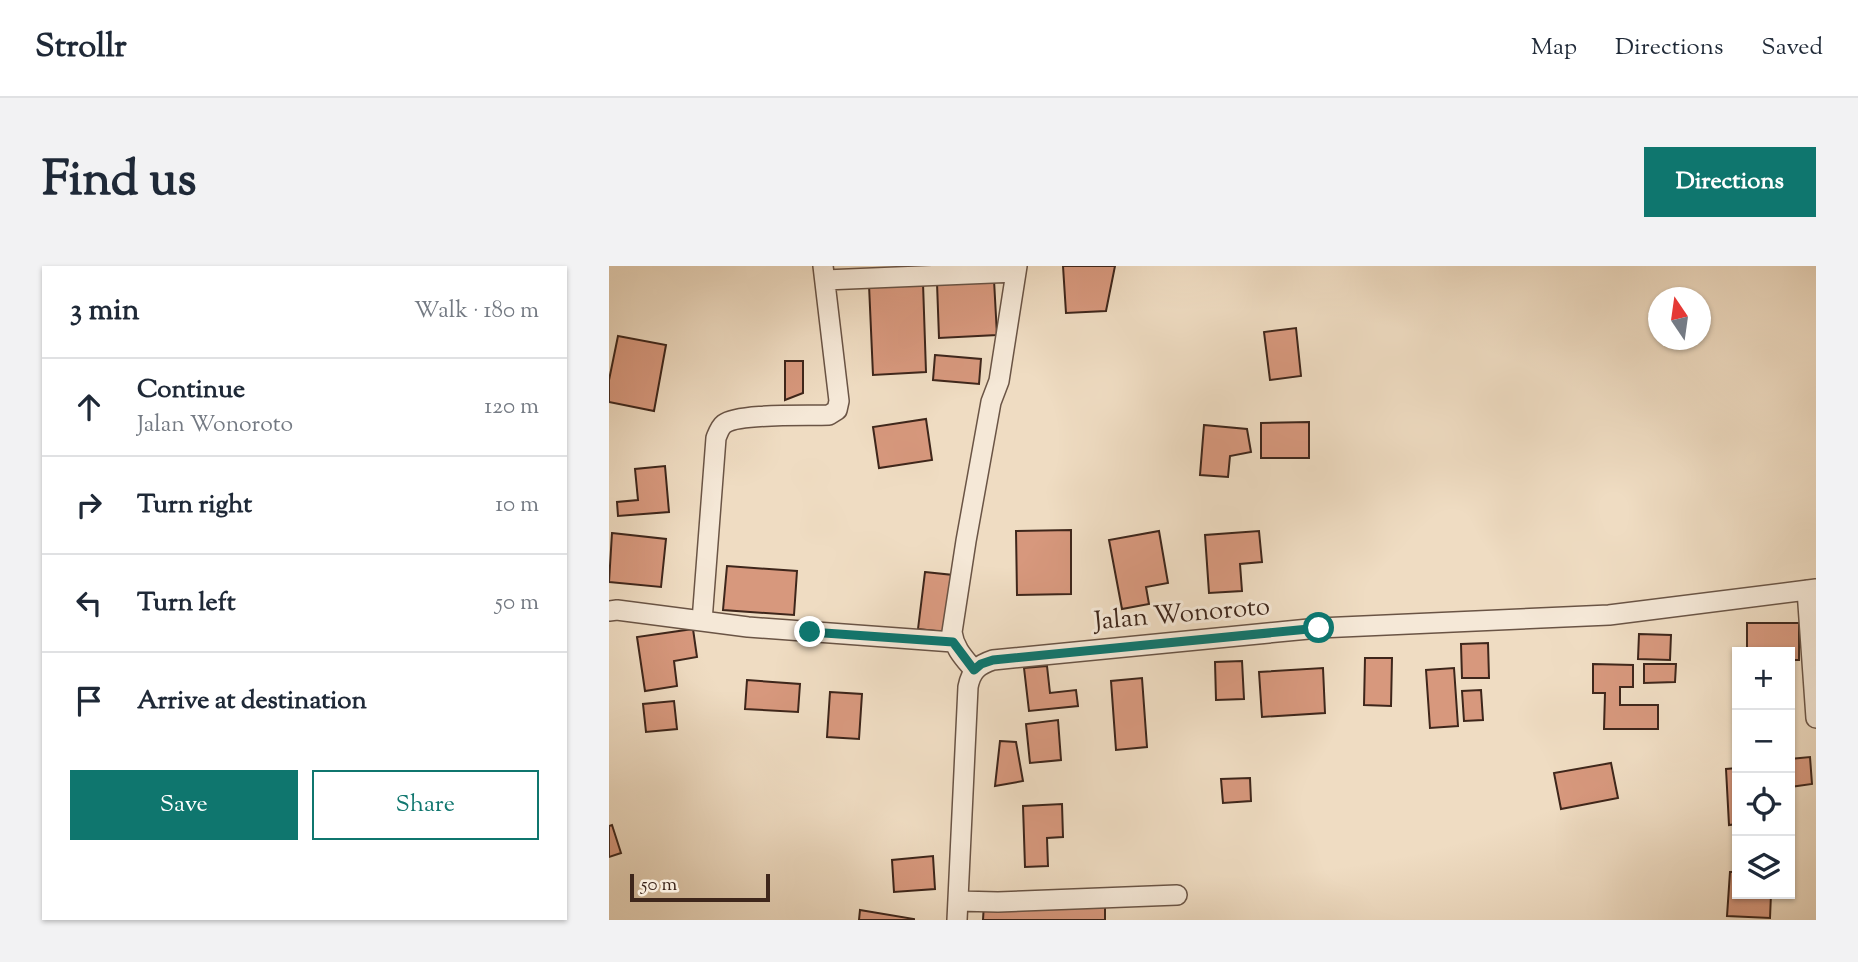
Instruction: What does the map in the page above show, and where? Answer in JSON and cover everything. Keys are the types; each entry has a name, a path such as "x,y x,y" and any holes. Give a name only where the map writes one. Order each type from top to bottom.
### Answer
{"street":[{"path":"702,621 716,438 721,425 746,418 829,415 837,410 839,401 824,273 1017,269 999,382 991,402 966,541 952,632 953,642 974,670 968,687 957,910 998,902 1177,895"},
{"path":"1812,589 1816,718"},
{"name":"Jalan Wonoroto","path":"974,670 993,660 1139,644 1319,628 1609,615 1812,589"},
{"path":"609,611 810,632 953,642"}],"building":[{"path":"1063,266 1115,266 1106,311 1066,313"},
{"path":"994,280 997,335 939,338 937,283"},
{"path":"923,283 926,372 873,375 869,285"},
{"path":"1296,328 1301,376 1270,380 1264,332"},
{"path":"618,336 666,345 654,411 609,402 609,380"},
{"path":"935,355 981,359 979,384 933,380"},
{"path":"785,361 803,361 803,393 785,400"},
{"path":"926,419 932,460 879,468 873,427"},
{"path":"1309,422 1309,458 1261,458 1261,423"},
{"path":"1204,425 1247,429 1251,452 1230,456 1228,477 1200,475"},
{"path":"665,466 669,512 618,516 617,502 638,500 635,469"},
{"path":"1071,530 1071,594 1017,595 1016,531"},
{"path":"1159,531 1168,583 1146,587 1149,604 1122,609 1109,540"},
{"path":"1259,531 1262,562 1240,564 1242,591 1209,593 1205,535"},
{"path":"612,533 666,539 661,587 609,582"},
{"path":"727,566 797,571 794,615 723,610"},
{"path":"925,572 953,575 945,632 918,629"},
{"path":"1747,623 1799,623 1799,660 1795,660 1795,647 1747,647"},
{"path":"693,629 697,657 674,661 677,686 645,691 637,637"},
{"path":"1639,634 1671,635 1670,660 1638,659"},
{"path":"1488,643 1489,678 1462,678 1461,644"},
{"path":"1365,658 1392,658 1391,706 1364,705"},
{"path":"1242,661 1244,699 1216,700 1215,662"},
{"path":"1593,664 1633,665 1633,687 1620,687 1620,705 1658,705 1658,729 1604,729 1605,693 1593,693"},
{"path":"1644,664 1676,664 1675,682 1644,683"},
{"path":"1047,666 1050,693 1076,690 1078,706 1029,711 1024,668"},
{"path":"1323,668 1325,713 1262,717 1259,672"},
{"path":"1454,668 1458,726 1430,728 1426,670"},
{"path":"1142,678 1147,747 1116,750 1111,681"},
{"path":"747,680 800,684 798,712 745,709"},
{"path":"1481,690 1483,720 1464,721 1462,691"},
{"path":"830,692 862,694 859,739 827,737"},
{"path":"674,701 677,729 646,732 643,704"},
{"path":"1058,720 1061,760 1030,763 1026,724"},
{"path":"1000,741 1016,742 1023,781 995,786"},
{"path":"1810,757 1812,784 1795,786 1795,758"},
{"path":"1611,763 1618,798 1561,809 1554,773"},
{"path":"1732,768 1732,825 1729,825 1726,769"},
{"path":"1250,778 1251,801 1223,803 1221,779"},
{"path":"1062,804 1063,837 1047,838 1048,866 1025,867 1023,806"},
{"path":"612,825 621,853 609,857 609,826"},
{"path":"933,856 935,889 894,892 892,860"},
{"path":"1730,872 1732,899 1771,899 1770,918 1727,916"},
{"path":"984,903 1105,906 1105,920 983,920"},
{"path":"860,910 914,919 914,920 859,920"}],"route":[{"path":"810,632 953,642 974,670 993,660 1319,628"}]}
